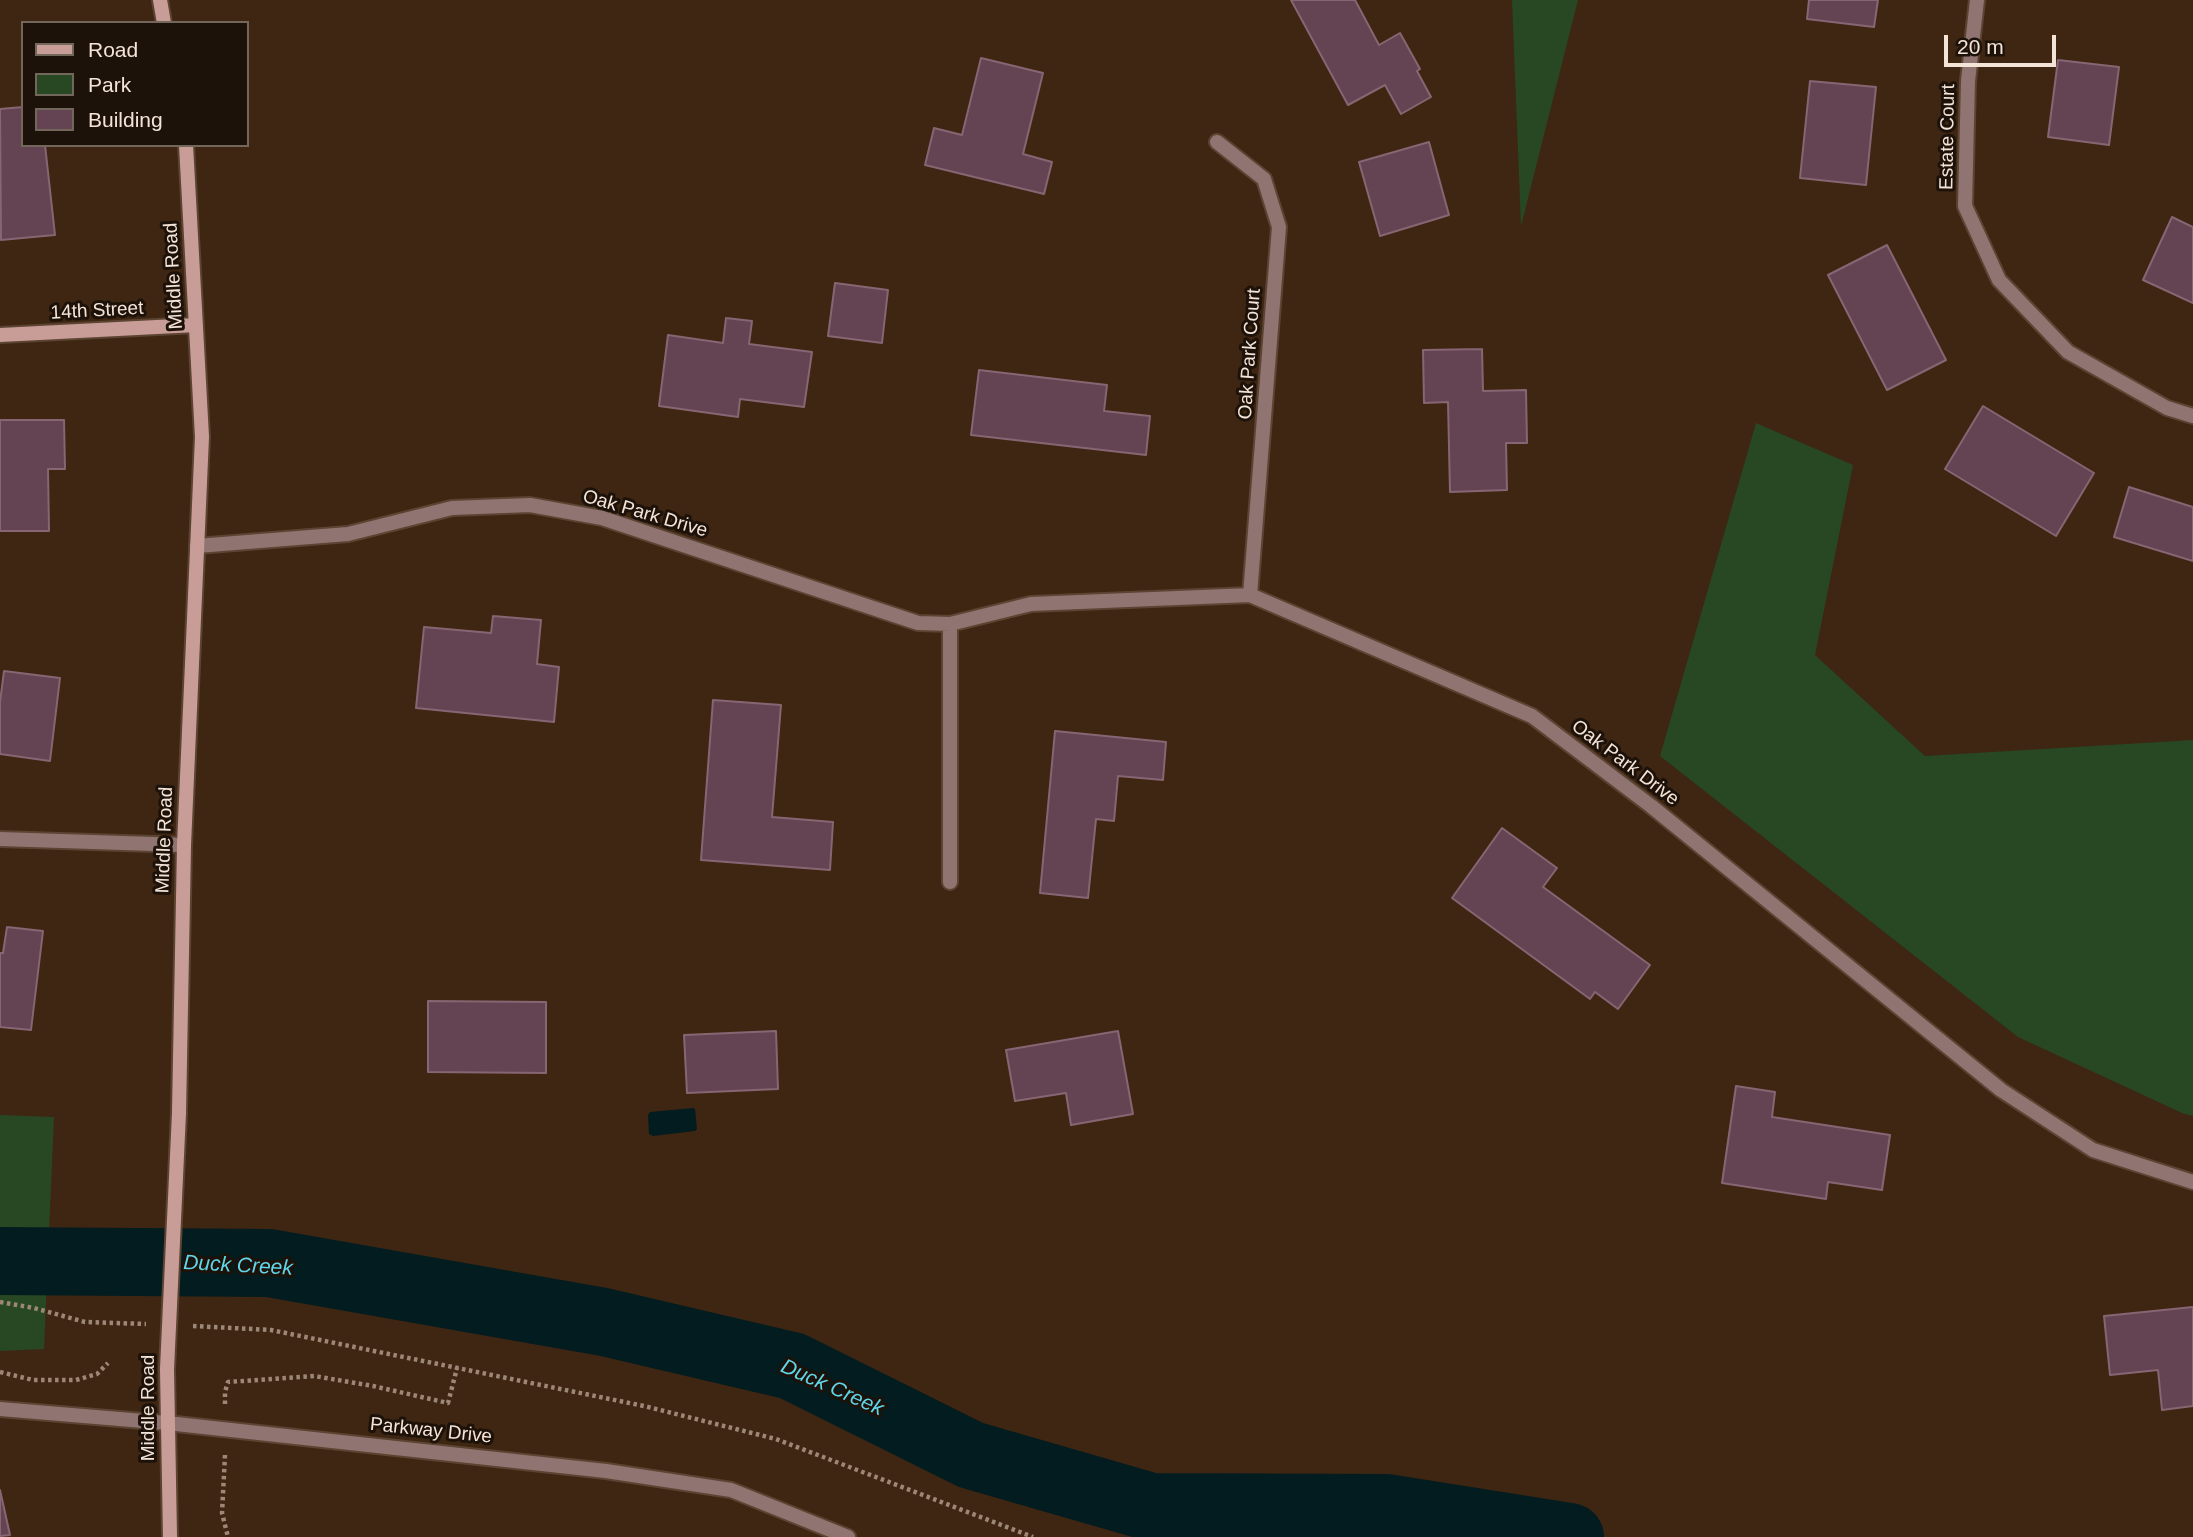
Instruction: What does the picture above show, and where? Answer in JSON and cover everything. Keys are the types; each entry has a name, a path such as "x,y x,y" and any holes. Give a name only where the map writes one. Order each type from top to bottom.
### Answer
{"main road":[{"path":"160,0 164,21"},
{"name":"Middle Road","path":"170,1537 167,1369 179,1114 184,845 202,437 186,147"},
{"name":"14th Street","path":"0,335 196,325"}],"street":[{"name":"Estate Court","path":"1977,0 1968,81 1965,206 1999,280 2068,352 2167,408 2193,416"},
{"name":"Oak Park Court","path":"1217,142 1264,179 1279,228 1250,595"},
{"name":"Oak Park Drive","path":"197,546 348,534 452,509 530,505 602,518 918,622 950,624 1031,604 1195,595 1250,595 1532,716 1651,806 2001,1090 2093,1150 2193,1182"},
{"path":"950,624 950,882"},
{"path":"0,839 184,845"},
{"name":"Parkway Drive","path":"0,1409 167,1423 593,1469 731,1490 848,1537"}],"path":[{"path":"0,1302 85,1322 149,1325"},
{"path":"188,1326 271,1330 644,1406 776,1438 1034,1537"},
{"path":"0,1372 33,1380 76,1380 97,1374 108,1363"},
{"path":"225,1392 228,1382 314,1376 373,1386 448,1404 457,1368"},
{"path":"76,1380 79,1388"},
{"path":"225,1452 222,1513 228,1537"}],"green space":[{"path":"1512,0 1578,0 1521,226"},
{"path":"1756,423 1853,465 1815,655 1925,756 2193,740 2193,1116 2018,1037 1660,756"},
{"path":"0,1115 54,1117 44,1349 0,1351"}],"water":[{"path":"693,1108 697,1129 695,1131 653,1136 649,1134 650,1112"}],"building":[{"path":"1291,0 1355,0 1379,45 1400,33 1420,69 1417,71 1431,97 1401,114 1385,85 1348,105"},
{"path":"1809,0 1878,0 1874,27 1807,19"},
{"path":"981,58 1043,73 1023,154 1052,162 1044,194 925,165 934,128 962,135"},
{"path":"2058,60 2119,67 2109,145 2048,137"},
{"path":"1810,81 1876,87 1866,185 1800,178"},
{"path":"21,107 21,147 45,147 55,235 1,240 0,109"},
{"path":"1429,142 1449,215 1380,236 1359,162"},
{"path":"2172,217 2193,227 2193,303 2143,280"},
{"path":"1887,245 1946,360 1887,390 1828,275"},
{"path":"835,283 888,290 882,343 828,336"},
{"path":"726,318 752,321 749,344 812,352 804,407 740,399 738,417 659,406 668,335 723,343"},
{"path":"1482,349 1483,391 1526,390 1527,443 1506,443 1507,490 1450,492 1448,402 1424,403 1423,350"},
{"path":"979,370 1107,385 1104,411 1150,416 1146,455 971,435"},
{"path":"1983,406 2094,473 2056,536 1945,469"},
{"path":"0,420 64,420 65,469 48,469 49,531 0,531"},
{"path":"2129,487 2193,507 2193,561 2114,537"},
{"path":"493,616 541,620 537,664 559,667 554,722 416,708 424,627 491,633"},
{"path":"4,671 60,678 50,761 0,754 0,702"},
{"path":"713,700 781,705 772,817 833,822 830,870 701,860"},
{"path":"1055,731 1166,742 1163,780 1118,776 1114,821 1096,819 1088,898 1040,893"},
{"path":"1502,828 1557,868 1543,887 1650,965 1618,1009 1595,992 1590,999 1452,898"},
{"path":"7,927 43,931 31,1030 0,1027 0,953 3,953"},
{"path":"428,1001 546,1002 546,1073 428,1072"},
{"path":"776,1031 778,1089 687,1093 684,1035"},
{"path":"1118,1031 1133,1114 1071,1125 1066,1093 1015,1101 1006,1050"},
{"path":"1736,1086 1775,1092 1772,1117 1890,1135 1882,1190 1828,1182 1826,1199 1722,1183"},
{"path":"2193,1307 2193,1406 2162,1410 2158,1370 2110,1375 2104,1316"},
{"path":"0,1490 10,1535 0,1536"}],"waterway":[{"name":"Duck Creek","path":"0,1261 269,1263 604,1322 792,1366 971,1455 1151,1507 1387,1508 1570,1537"}]}
